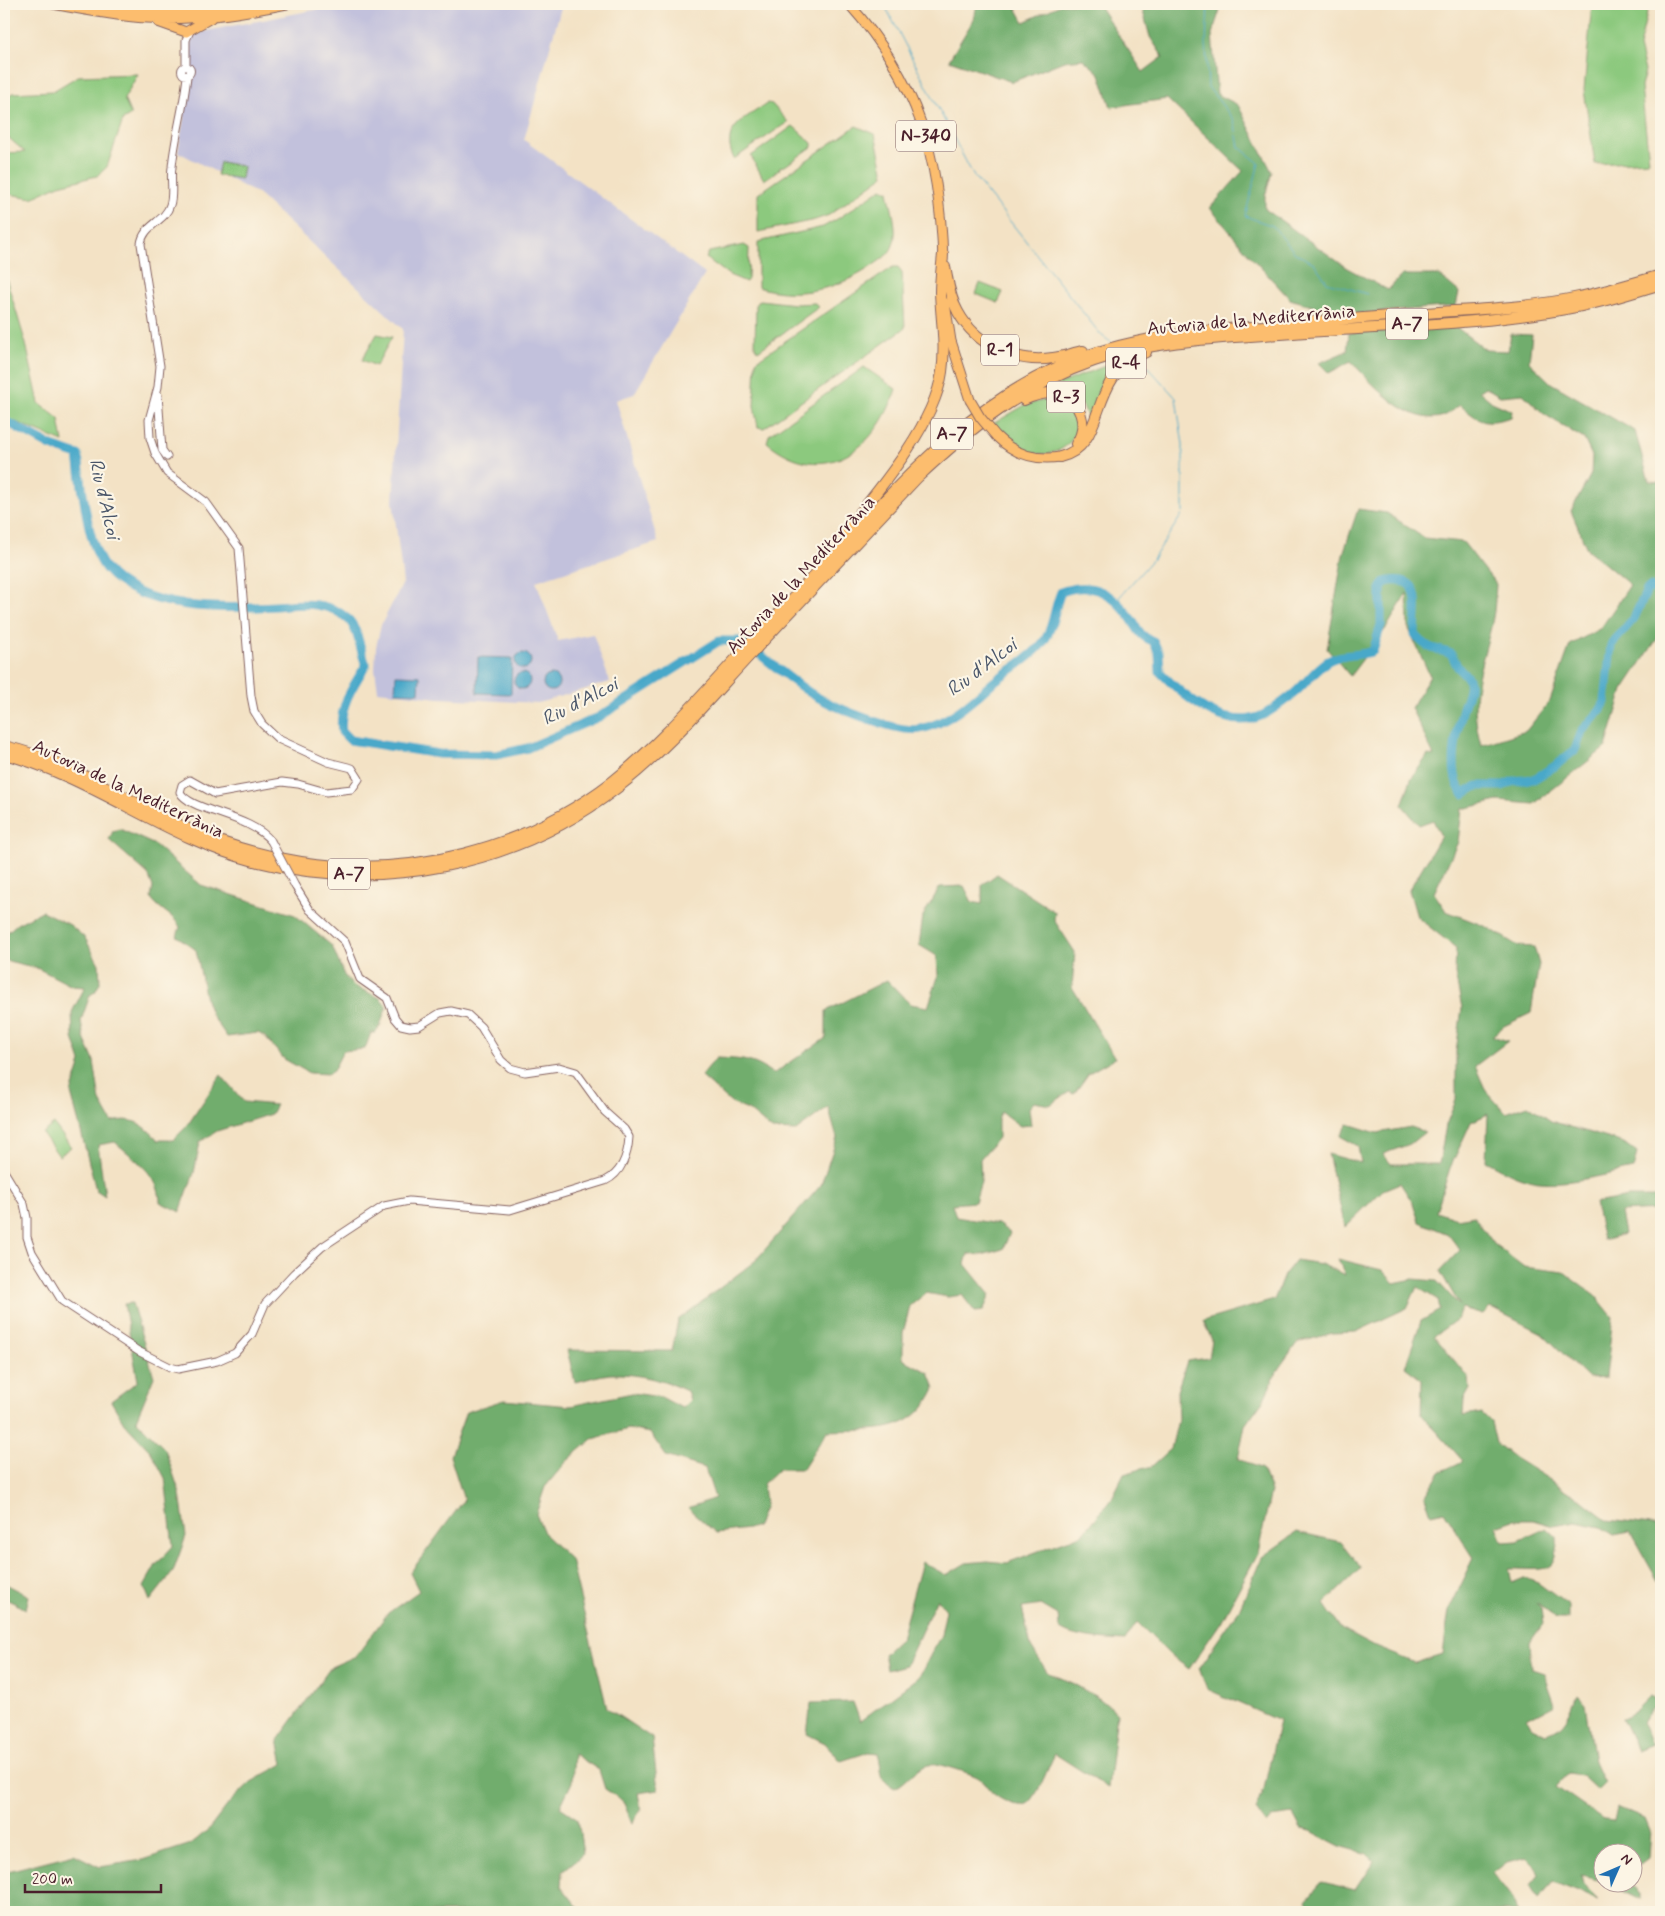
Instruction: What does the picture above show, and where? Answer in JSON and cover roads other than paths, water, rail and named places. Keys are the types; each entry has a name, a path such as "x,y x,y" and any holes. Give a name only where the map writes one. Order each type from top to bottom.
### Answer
{"highway":[{"name":"R-1","path":"943,254 950,291 957,310 973,333 993,347 1018,356 1042,359 1116,345"},
{"path":"821,569 913,439 933,405 942,371 944,351 940,290 943,254"},
{"name":"Autovia de la Mediterrània","path":"1480,314 1577,298 1661,275"},
{"name":"Autovia de la Mediterrània","path":"4,746 50,759 188,838 235,856 300,870 359,875 434,868 503,851 564,822 600,795 665,734 921,462 943,441 988,407 1060,366 1116,345 1173,334 1581,306 1661,284"},
{"name":"Autovia de la Mediterrània","path":"600,795 625,782 675,735 821,569 949,447 994,413 1055,377 1093,361 1141,348 1185,341 1336,324"},
{"name":"R-4","path":"1060,457 1074,451 1088,436 1109,382 1124,364 1152,350 1174,346 1185,341"},
{"name":"R-3","path":"994,413 1043,394 1053,393 1066,397 1078,408 1083,421 1083,428 1078,442 1060,457"},
{"name":"Autovia de la Mediterrània","path":"4,754 95,785"}],"main road":[{"path":"53,4 131,20 159,22 178,29 191,30 215,16 287,4"},
{"path":"87,4 152,12 174,10"},
{"path":"113,15 256,4"},
{"name":"N-340","path":"849,4 872,30"},
{"name":"N-340","path":"853,4 901,74 923,125 932,163 943,254 944,295 951,341 970,400 980,417 996,436 1010,447 1029,457 1046,459 1060,457"},
{"path":"195,9 215,16"},
{"path":"191,30 195,9"},
{"path":"174,10 178,29"}],"street":[{"path":"178,29 186,40"},
{"path":"167,457 162,448 158,391 160,373 159,346 141,244 144,234 166,212 170,205 172,168 187,76 182,72 186,67 186,40 191,30"},
{"path":"4,1171 24,1204 27,1218 27,1236 32,1252 62,1301 138,1351 166,1366 178,1369 216,1361 235,1353 252,1334 265,1304 305,1262 322,1247 384,1206 409,1201 510,1210 605,1180 618,1171 623,1162 629,1137 624,1129 605,1112 580,1075 565,1067 525,1072 510,1068 502,1060 478,1023 468,1015 456,1011 440,1013 419,1026 401,1025 386,998 360,979 344,942 310,910 295,886 272,841 250,824 188,801 180,792 182,785 190,780 210,792 221,794 282,782 333,792 352,789 358,784 358,779 352,768 328,762 278,739 262,724 254,711 250,696 241,554 236,542 206,502 171,477 155,453 149,425 154,400 158,391"}],"water":[{"path":"523,653 529,655 531,661 529,667 523,669 517,667 515,661 517,655"},
{"path":"478,657 512,658 511,694 477,693"},
{"path":"522,673 528,675 530,681 528,687 522,689 516,687 514,681 516,675"},
{"path":"396,675 420,676 419,693 395,692"},
{"path":"548,675 554,675 559,680 557,689 548,691 543,686 543,680"}],"waterway":[{"path":"884,4 973,175 1101,335 1112,343"},
{"path":"1208,4 1206,43 1208,87 1234,120 1239,147 1259,163 1245,216 1273,226 1295,253 1314,263 1327,282 1367,294"},
{"path":"1116,601 1153,559 1183,513 1183,445 1176,398 1148,367 1138,361"},
{"name":"Riu d'Alcoi","path":"4,424 9,423 51,446 78,455 86,514 94,545 106,569 122,583 141,593 185,605 233,608 314,605 323,606 340,613 348,619 355,629 366,665 352,688 345,705 342,714 342,732 350,740 439,754 496,755 528,748 599,717 719,641 743,641 806,690 844,710 879,723 895,727 920,729 940,723 958,712 996,680 1029,656 1043,643 1047,636 1061,592 1083,588 1102,592 1118,603 1141,633 1153,641 1159,653 1160,672 1181,692 1207,710 1220,716 1249,719 1263,715 1282,703 1328,661 1338,657 1373,651 1381,625 1381,589 1385,582 1398,581 1407,583 1413,588 1416,604 1415,634 1428,646 1451,654 1468,680 1469,688 1458,728 1454,752 1455,776 1464,794 1477,786 1502,786 1514,781 1534,779 1555,766 1575,750 1582,731 1600,711 1605,702 1611,645 1634,618 1647,590 1650,587 1661,591"}]}
